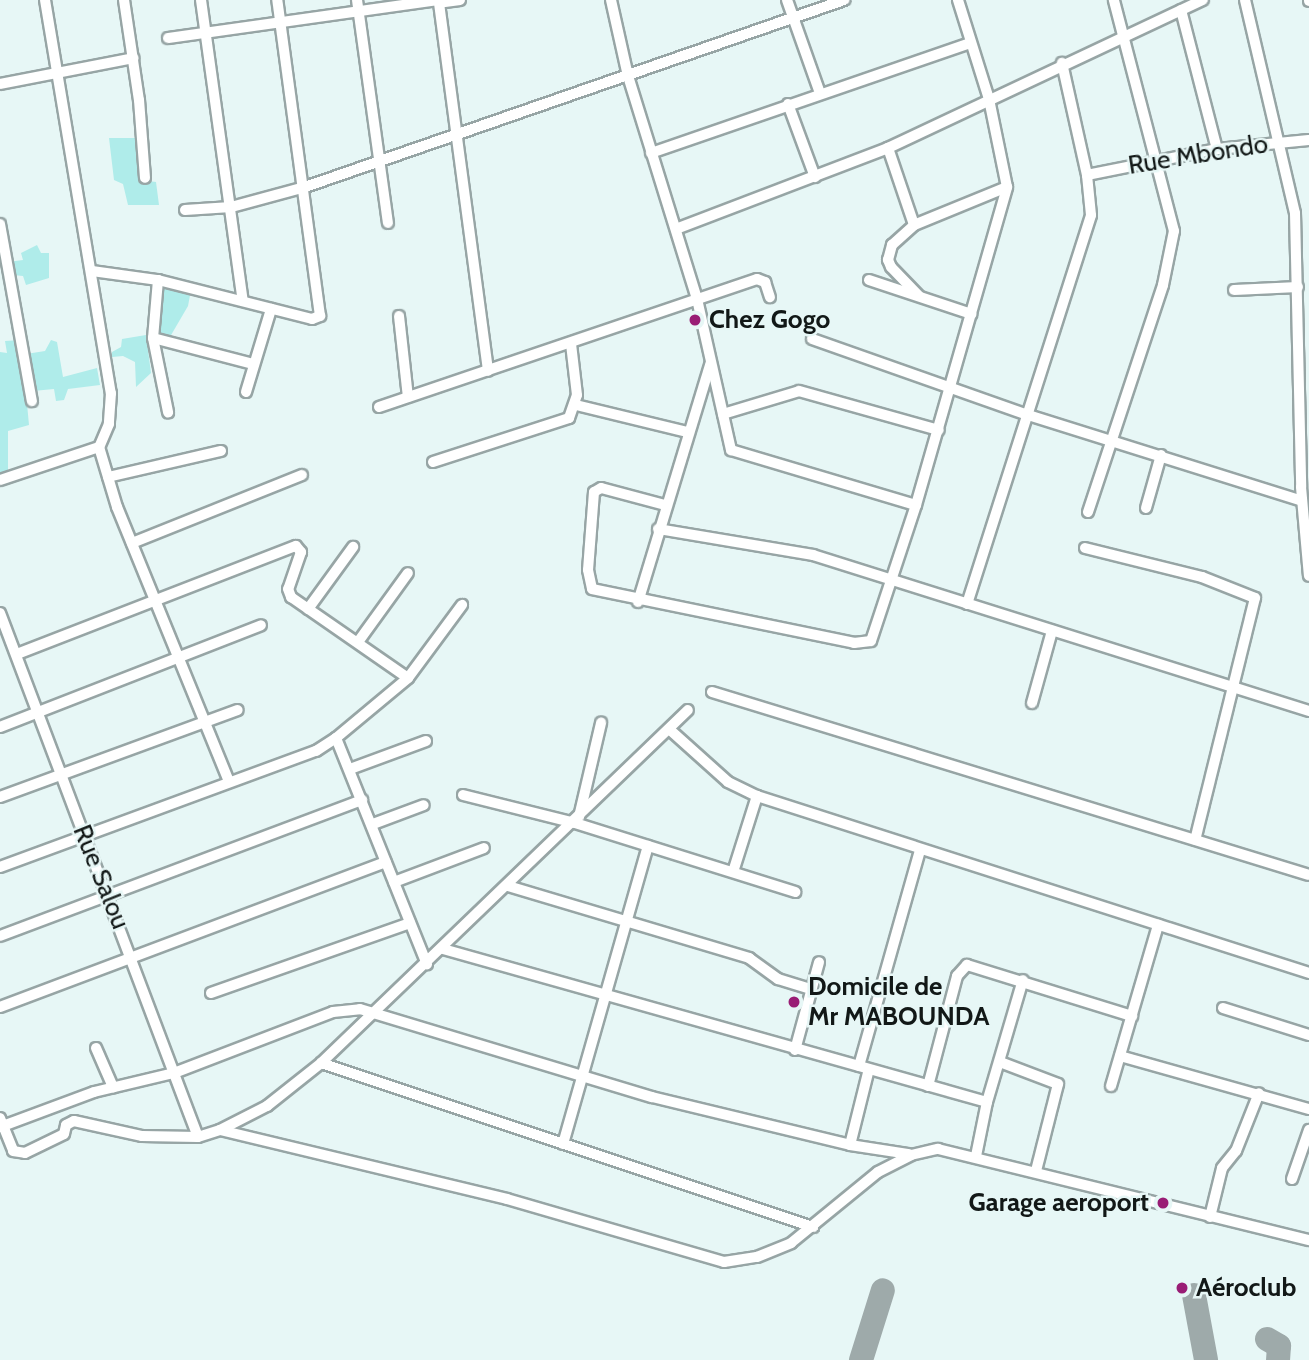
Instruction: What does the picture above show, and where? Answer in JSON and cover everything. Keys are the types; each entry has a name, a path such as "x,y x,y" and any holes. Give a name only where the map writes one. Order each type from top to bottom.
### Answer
{"street":[{"path":"45,0 111,393 109,424 99,447 132,543 180,660 202,723 229,781"},
{"path":"124,0 134,58 145,178"},
{"path":"201,0 243,301"},
{"path":"92,271 158,280 312,319 321,313 277,0"},
{"path":"167,38 282,25 358,6 460,0"},
{"path":"611,0 628,76 697,299 728,445 734,454 916,505"},
{"path":"788,0 820,93"},
{"path":"185,210 231,207 304,187 845,0"},
{"path":"665,505 601,488 594,492 589,584 595,592 864,644 875,635 939,430 1007,187 989,99 958,0"},
{"path":"1088,512 1163,285 1174,231 1115,0"},
{"path":"676,229 888,148 1203,0"},
{"path":"1245,0 1303,248 1298,287 1303,343 1305,486 1302,501 1309,576"},
{"path":"439,1 459,134 488,371"},
{"path":"358,6 388,223"},
{"path":"1181,10 1217,149"},
{"path":"651,153 971,43"},
{"path":"0,84 134,58"},
{"path":"967,604 1025,414 1091,215 1087,175 1062,64"},
{"path":"789,104 815,177"},
{"name":"Rue Mbondo","path":"1087,175 1154,159 1217,149 1309,140"},
{"path":"888,148 914,225"},
{"path":"919,296 888,260 892,245 914,225 1007,187"},
{"path":"0,224 32,401"},
{"path":"379,407 757,279 765,282 770,298"},
{"path":"158,280 153,338 168,412"},
{"path":"870,280 971,314"},
{"path":"1234,290 1298,287"},
{"path":"246,393 271,309"},
{"path":"399,316 408,397"},
{"path":"153,338 253,364"},
{"path":"813,340 1025,414 1302,501"},
{"path":"433,462 563,422 576,405 578,380 571,344"},
{"path":"638,602 710,362"},
{"path":"723,414 799,391 939,430"},
{"path":"576,405 688,432"},
{"path":"0,480 99,447"},
{"path":"108,477 187,462 221,451"},
{"path":"1146,508 1161,455"},
{"path":"132,543 302,475"},
{"path":"658,529 785,548 1309,711"},
{"path":"17,654 296,546 301,552 288,593 408,678"},
{"path":"308,609 353,547"},
{"path":"1086,548 1253,594 1255,603 1235,689 1195,840"},
{"path":"358,642 408,573"},
{"path":"0,867 316,751 336,738 408,678 462,605"},
{"name":"Rue Salou","path":"1,616 132,954 198,1137"},
{"path":"0,727 180,660 261,625"},
{"path":"1032,703 1052,631"},
{"path":"712,692 1309,874"},
{"path":"0,797 238,710"},
{"path":"688,710 443,949 377,1011 321,1063 267,1107 220,1130 198,1137 142,1136 74,1121 66,1125 64,1135 25,1153 13,1152 1,1123 113,1087 174,1073 333,1012 377,1011 582,1078 850,1145 911,1155"},
{"path":"576,821 601,723"},
{"path":"669,729 729,782 757,796 1309,973"},
{"path":"336,738 373,824 427,964"},
{"path":"350,769 426,741"},
{"path":"463,795 576,821 795,892"},
{"path":"733,872 757,796"},
{"path":"0,936 362,800"},
{"path":"373,824 424,805"},
{"path":"563,1144 648,846"},
{"path":"394,882 484,848"},
{"path":"850,1145 864,1068 920,850"},
{"path":"0,1007 132,954 386,862"},
{"path":"508,886 750,958 778,979 811,989"},
{"path":"211,993 410,923"},
{"path":"1111,1086 1158,925"},
{"path":"443,949 606,998 987,1102"},
{"path":"795,1049 819,962"},
{"path":"928,1086 962,967 972,965 1132,1016"},
{"path":"976,1156 987,1102 1023,980"},
{"path":"1223,1008 1309,1035"},
{"path":"96,1048 113,1087"},
{"path":"1120,1056 1309,1109"},
{"path":"1000,1062 1058,1084 1036,1171"},
{"path":"321,1063 813,1227"},
{"path":"1210,1217 1222,1168 1236,1151 1259,1093"},
{"path":"220,1130 507,1199 714,1261 768,1254 813,1227 848,1193 911,1155 938,1149 976,1156 1309,1240"},
{"path":"1292,1180 1309,1130"}],"shaded area":[{"path":"109,138 136,138 141,180 156,182 159,205 128,205 123,184 114,180"},
{"path":"37,245 41,253 49,253 49,278 26,285 23,276 13,275 8,262 23,260 21,253"},
{"path":"160,284 191,290 188,306 167,342 156,331"},
{"path":"146,335 151,373 136,387 135,362 123,356 112,357 112,352 121,347 122,339"},
{"path":"21,340 29,425 8,431 8,470 0,474 0,352 7,353 5,341"},
{"path":"51,340 57,342 63,377 97,368 100,385 68,389 64,400 56,401 54,389 33,391 26,354 45,351"}],"taxiway":[{"path":"861,1360 883,1290"},
{"path":"1194,1295 1206,1360"},
{"path":"1267,1339 1279,1346 1278,1360"}],"place":[{"name":"Chez Gogo","path":"695,320"},
{"name":"Domicile de Mr MABOUNDA","path":"794,1002"},
{"name":"Garage aeroport","path":"1163,1203"},
{"name":"Aéroclub","path":"1182,1288"}]}
